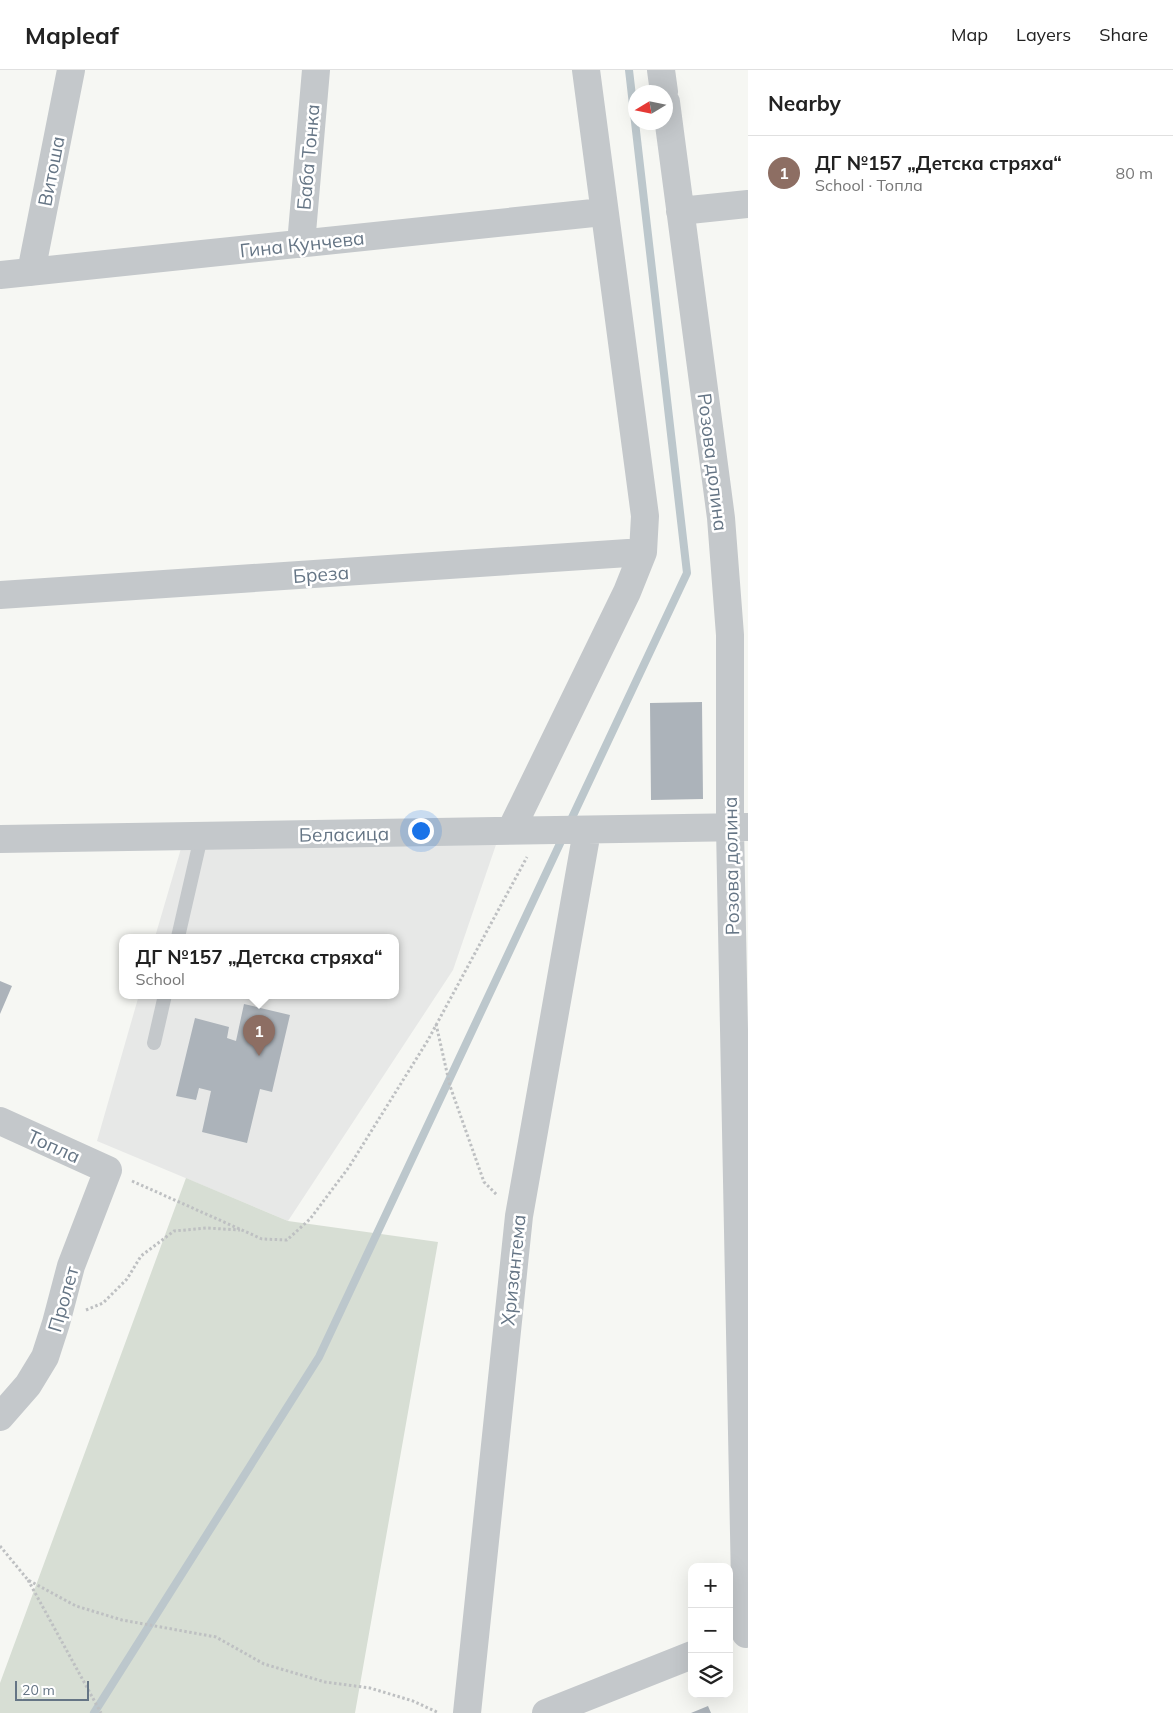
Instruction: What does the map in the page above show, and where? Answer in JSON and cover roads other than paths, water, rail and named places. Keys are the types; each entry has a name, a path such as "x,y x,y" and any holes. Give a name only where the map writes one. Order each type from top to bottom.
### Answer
{"street":[{"name":"Витоша","path":"31,272 71,70"},
{"name":"Баба Тонка","path":"301,244 316,70"},
{"path":"523,830 643,552 646,516 603,212 586,70"},
{"path":"661,70 663,85"},
{"name":"Розова долина","path":"670,130 722,538 730,635 739,828 743,1638"},
{"path":"680,211 748,204"},
{"name":"Гина Кунчева","path":"0,275 603,212"},
{"name":"Бреза","path":"0,595 643,552"},
{"name":"Беласица","path":"0,839 739,828"},
{"name":"Хризантема","path":"467,1713 519,1216 587,831"},
{"name":"Топла","path":"0,1121 108,1170"},
{"name":"Пролет","path":"0,1417 32,1378 45,1357 71,1266 108,1170"},
{"path":"546,1713 688,1657"}],"lane":[{"path":"179,934 201,837"},
{"path":"154,1043 164,999"}],"waterway":[{"path":"569,824 687,573 629,70"},
{"path":"94,1713 319,1357 564,835"}],"place":[{"name":"ДГ №157 „Детска стряха“","path":"259,1056"}]}
